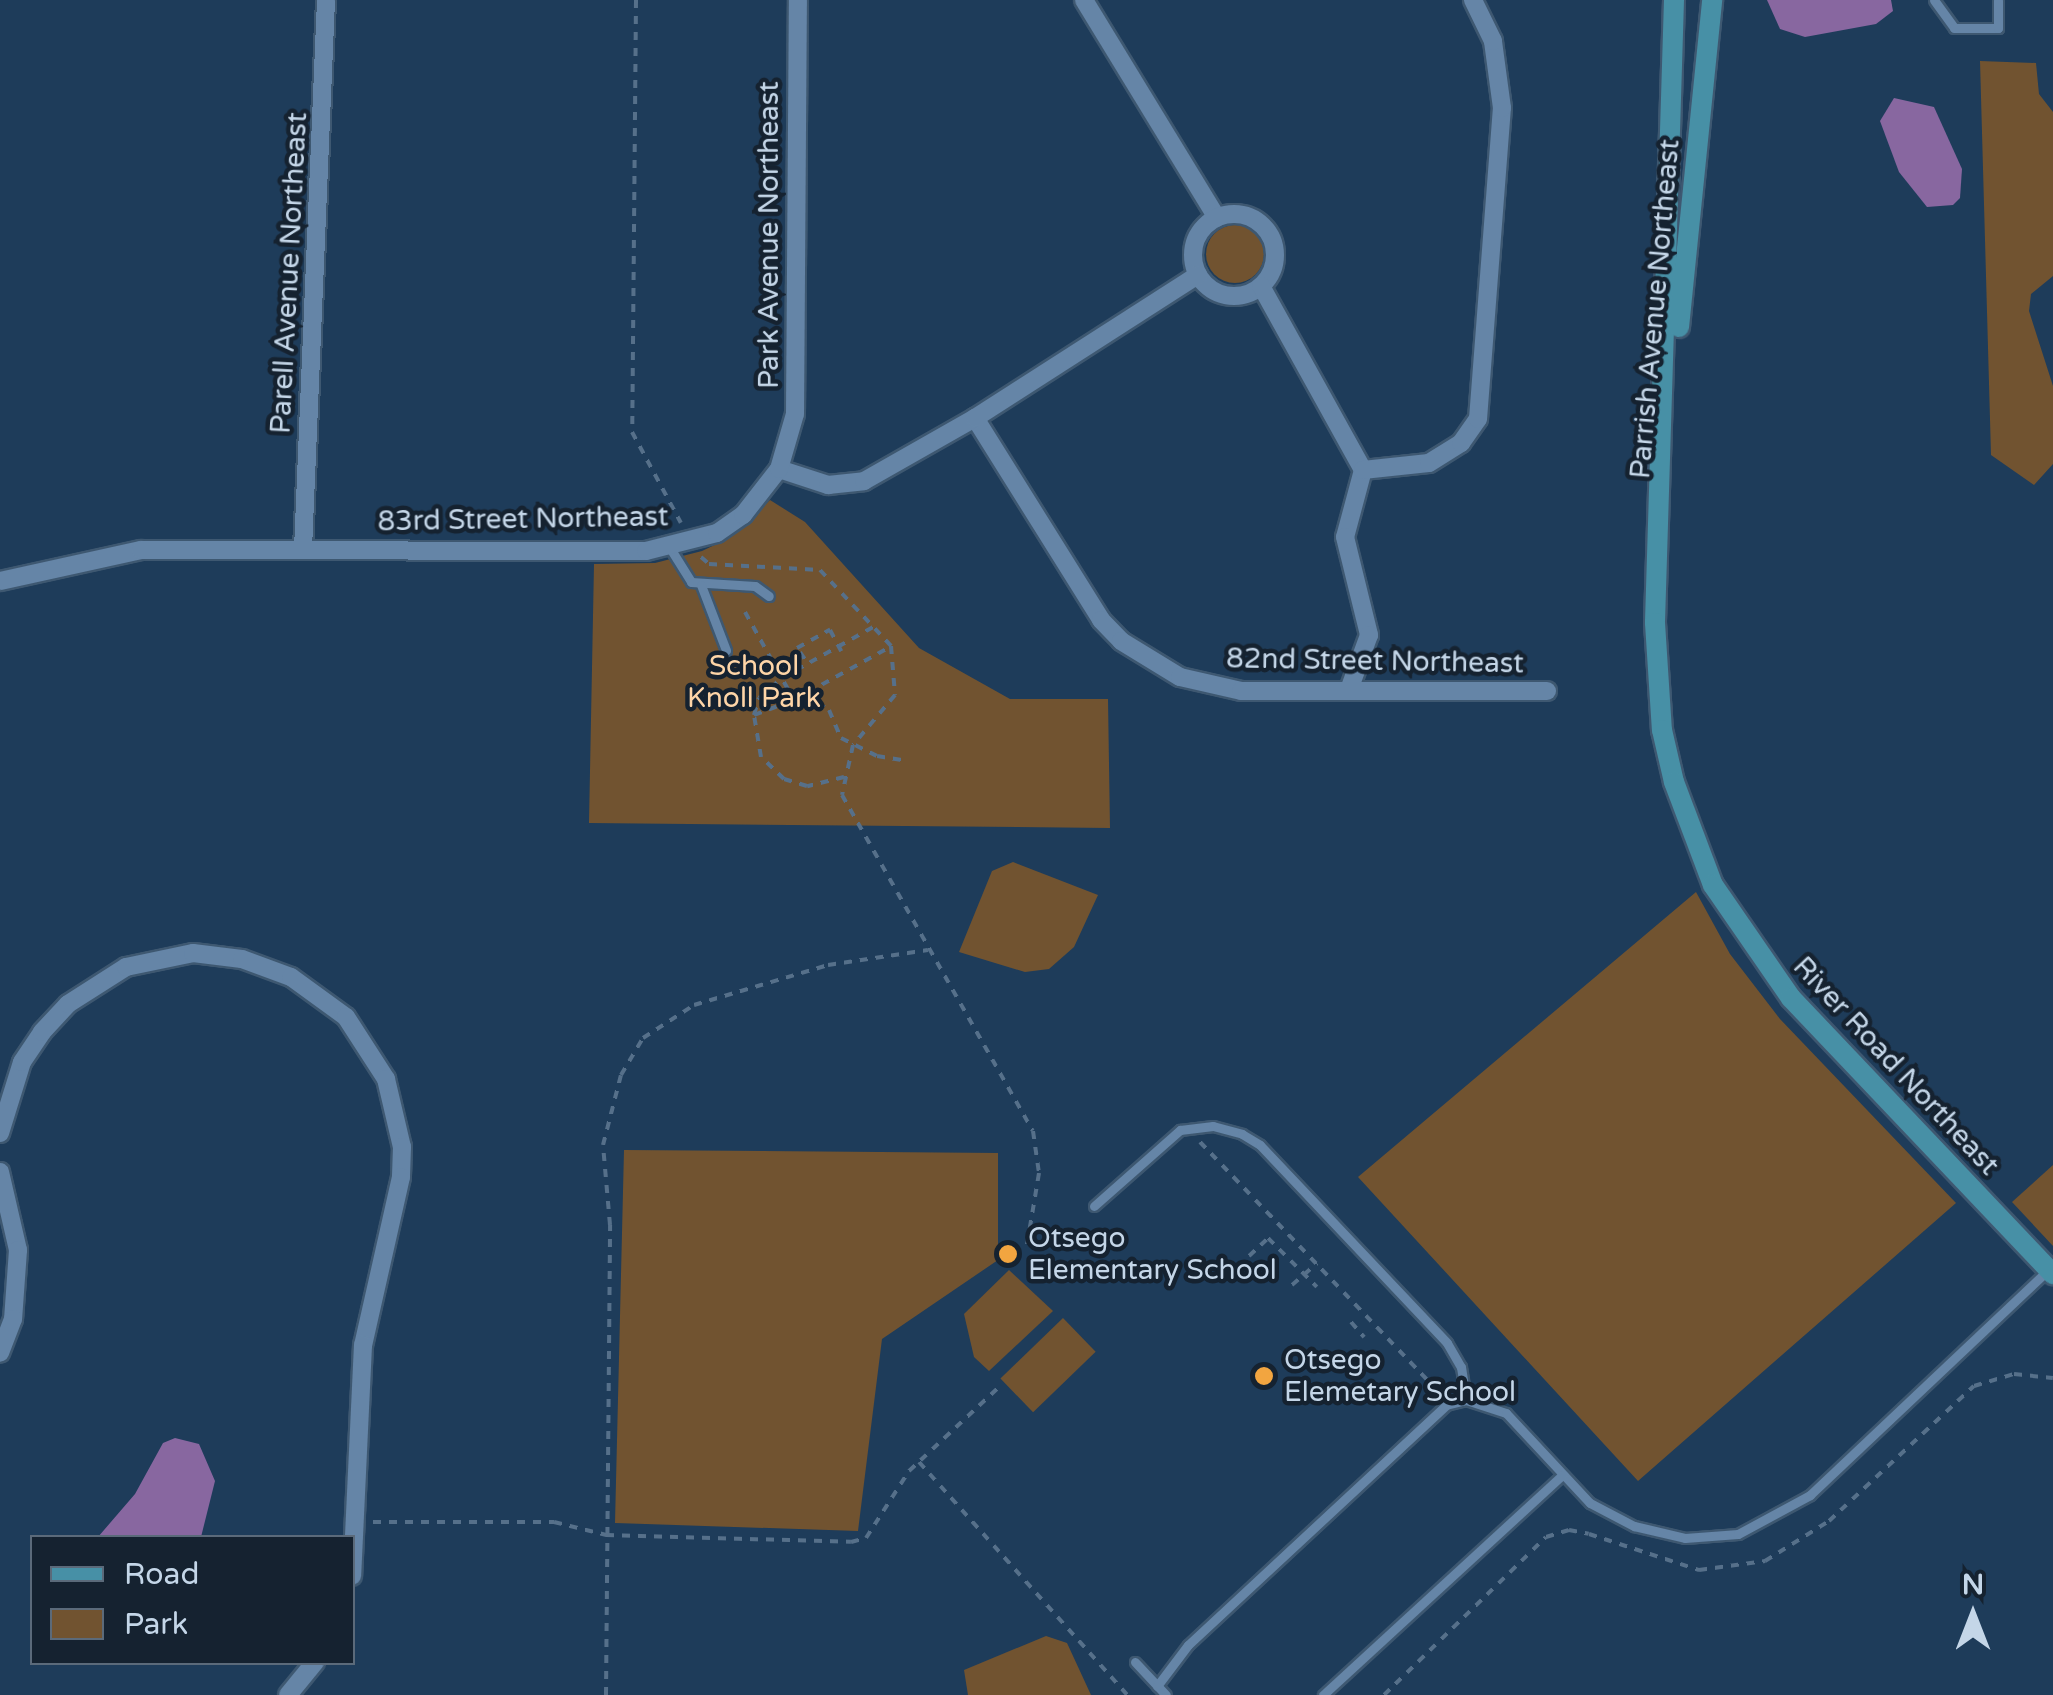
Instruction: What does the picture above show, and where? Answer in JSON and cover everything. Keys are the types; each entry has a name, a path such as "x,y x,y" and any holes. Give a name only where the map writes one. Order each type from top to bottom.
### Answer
{"main road":[{"name":"Parrish Avenue Northeast","path":"1674,0 1655,623 1666,748 1691,836 1714,885"},
{"name":"Parrish Avenue Northeast","path":"1655,623 1712,0"},
{"name":"River Road Northeast","path":"1714,885 1791,998 2051,1272"}],"street":[{"name":"Parell Avenue Northeast","path":"304,549 326,0"},
{"name":"Park Avenue Northeast","path":"779,469 795,414 798,0"},
{"path":"1084,0 1217,218"},
{"path":"1364,470 1429,463 1460,442 1478,419 1502,108 1493,41 1474,0"},
{"path":"1244,216 1267,230 1275,256 1261,286 1230,296 1198,275 1196,241 1217,218 1244,216"},
{"path":"779,469 828,484 864,481 975,418 1198,275"},
{"path":"1261,286 1364,470 1345,537 1369,635 1349,690"},
{"name":"82nd Street Northeast","path":"975,418 1084,596 1121,640 1204,685 1241,691 1547,690"},
{"name":"83rd Street Northeast","path":"0,580 141,550 670,548 692,542 743,515 779,469"},
{"path":"0,1133 17,1074 42,1032 68,1004 126,967 194,953 239,958 291,977 346,1017 386,1078 402,1147 396,1206 363,1345 356,1429 359,1522 355,1553"},
{"path":"0,1172 18,1250 18,1287 0,1353"},
{"path":"288,1695 313,1665"}],"lane":[{"path":"1934,0 1954,28 1998,28 1998,0"},
{"path":"670,548 683,574 701,585 755,586 770,596"},
{"path":"701,585 726,650"},
{"path":"1094,1206 1166,1137 1186,1128 1227,1128 1260,1145 1447,1342 1461,1367 1466,1400"},
{"path":"1158,1686 1188,1645 1446,1405 1466,1400 1506,1413 1590,1503 1658,1534 1714,1538 1759,1527 1810,1495 2051,1272"},
{"path":"1323,1695 1562,1475"},
{"path":"1134,1662 1166,1695"}],"path":[{"path":"636,0 632,432 692,542 709,564 820,570 892,646 895,695 853,745 844,777 850,816 1033,1132 1039,1172 1026,1251"},
{"path":"745,612 794,700"},
{"path":"844,777 808,786 784,779 761,757 754,715 759,698 782,678 875,626"},
{"path":"808,664 799,650 830,630 840,649"},
{"path":"754,715 794,700 892,646"},
{"path":"804,694 829,710 837,731 853,745 902,760"},
{"path":"606,1695 610,1225 602,1145 631,1055 661,1023 694,1006 794,974 928,950"},
{"path":"1186,1128 1439,1389 1446,1405"},
{"path":"1250,1256 1268,1238 1317,1287"},
{"path":"1292,1284 1317,1263"},
{"path":"1351,1322 1364,1337"},
{"path":"359,1522 554,1522 606,1535 851,1542 875,1528 919,1462 998,1388"},
{"path":"919,1462 1127,1695"}],"green space":[{"path":"1980,61 2036,63 2039,94 2053,112 2053,276 2031,294 2029,311 2053,386 2053,464 2034,485 1991,455"},
{"path":"1235,225 1256,233 1264,254 1256,275 1235,283 1214,275 1206,254 1214,233"},
{"name":"School Knoll Park","path":"770,500 805,522 919,648 1010,699 1108,699 1110,828 589,823 594,564 655,563 702,551 727,539"},
{"path":"1013,862 1098,895 1074,947 1049,969 1025,972 959,952 992,871"},
{"path":"1696,892 1730,954 1780,1019 1956,1203 1638,1481 1358,1177"},
{"path":"624,1150 998,1153 998,1260 882,1339 858,1531 615,1523"},
{"path":"2053,1165 2053,1246 2012,1202"},
{"path":"1009,1270 1053,1311 989,1371 974,1357 964,1314"},
{"path":"1063,1318 1096,1352 1033,1412 1000,1378"},
{"path":"1046,1636 1067,1643 1091,1695 968,1695 964,1670"}],"shaded area":[{"path":"1767,0 1891,0 1893,11 1876,24 1805,37 1780,29"},
{"path":"1894,98 1934,107 1962,169 1960,198 1953,205 1927,207 1899,172 1880,121"},
{"path":"175,1438 199,1444 215,1481 202,1535 100,1535 135,1494 163,1443"}],"place":[{"name":"Otsego Elementary School","path":"1008,1254"},
{"name":"Otsego Elemetary School","path":"1264,1376"}]}
